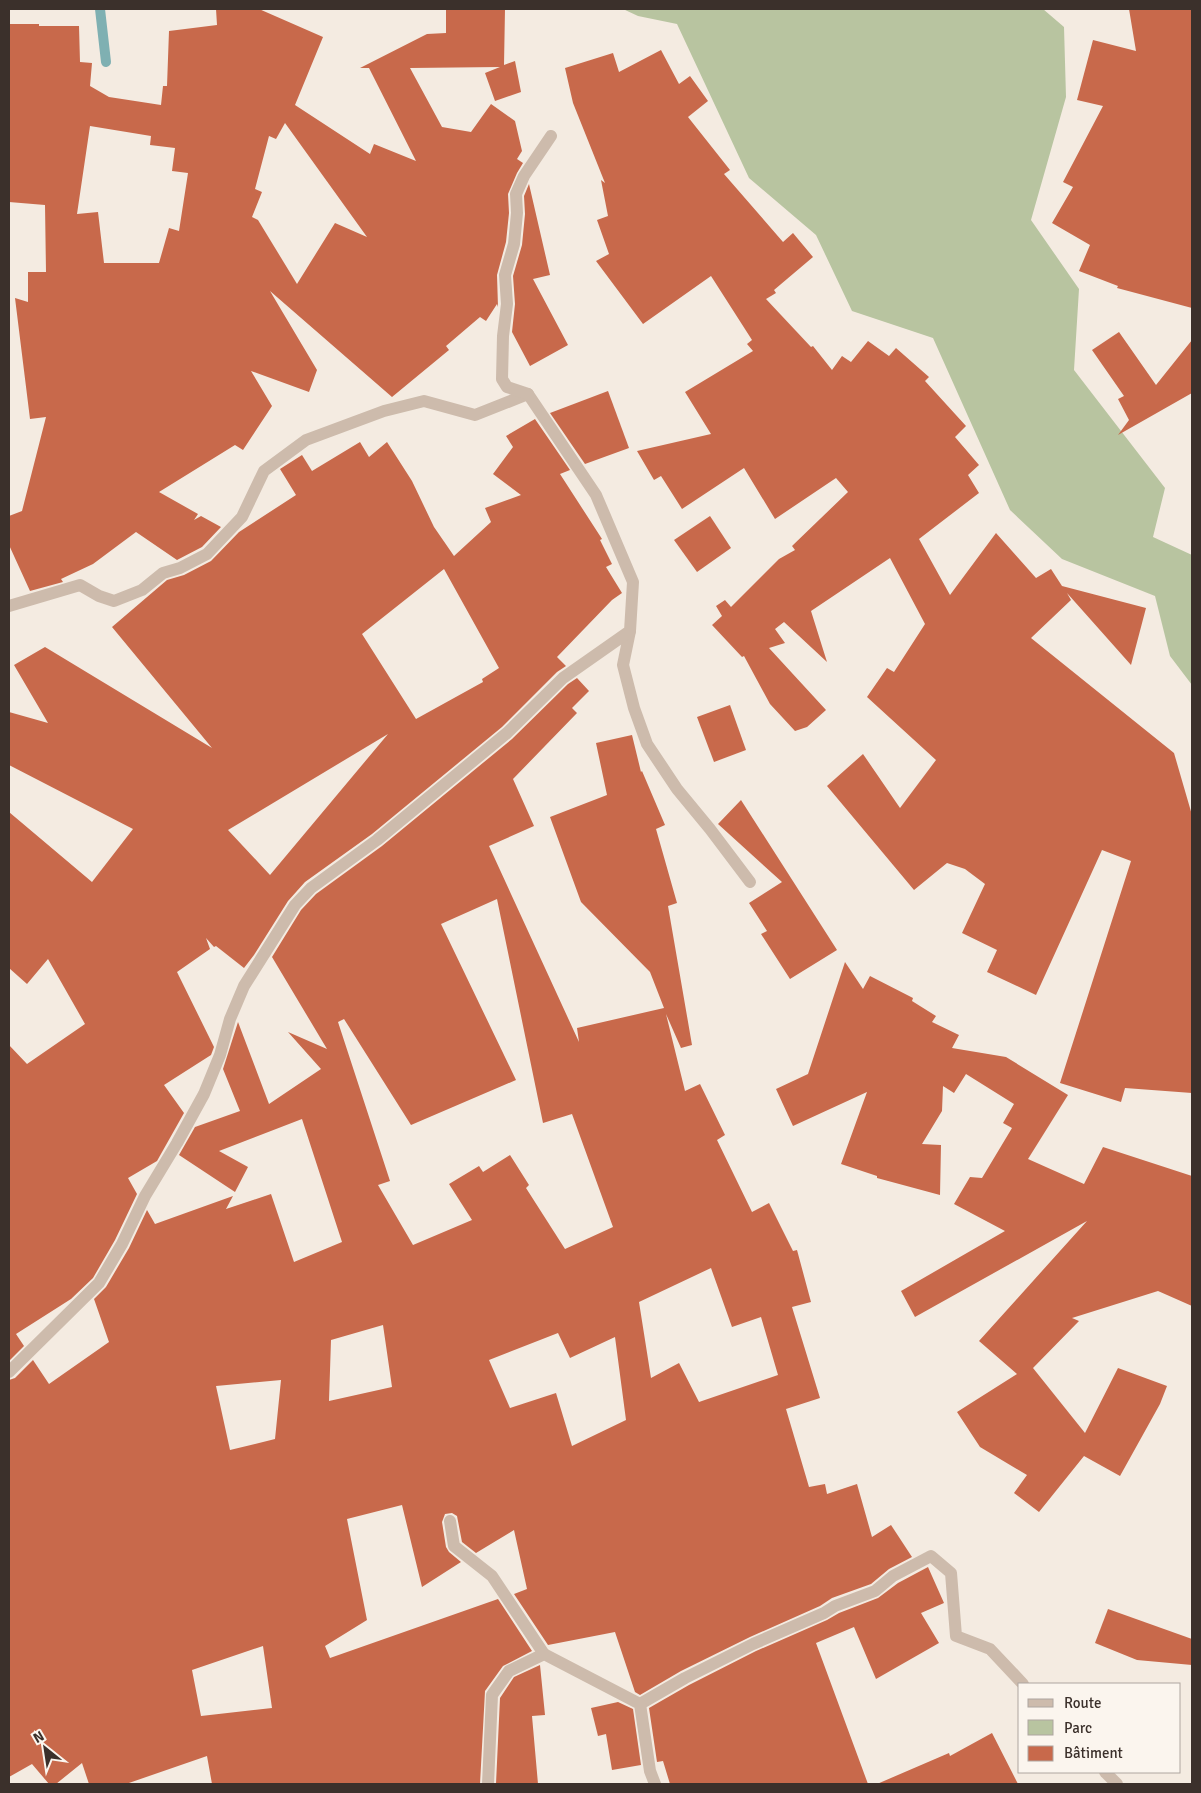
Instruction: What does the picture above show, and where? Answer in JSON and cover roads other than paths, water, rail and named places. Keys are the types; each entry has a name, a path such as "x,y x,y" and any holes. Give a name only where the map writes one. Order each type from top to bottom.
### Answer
{"street":[{"path":"550,136 524,176 516,194 517,213 514,244 505,275 507,304 503,336 502,379 507,387 528,394 596,495 615,536 632,582 630,630 623,666 634,708 647,744 677,788 750,882"},
{"path":"9,606 80,585 99,596 114,601 142,590 164,573 180,568 207,554 242,517 264,471 306,440 384,411 424,400 475,415 528,394"},
{"path":"9,1372 99,1283 122,1244 145,1196 204,1094 220,1054 230,1019 244,986 294,904 311,888 377,840 507,733 563,678 630,630"},
{"path":"450,1521 454,1546 492,1576 544,1654 640,1704"},
{"path":"640,1704 685,1678 753,1644 824,1613 835,1606 875,1590 893,1576 931,1556 950,1572 956,1636 990,1649 1022,1683"},
{"path":"488,1784 492,1694 509,1671 544,1654"},
{"path":"640,1704 650,1771 655,1784"},
{"path":"1106,1773 1117,1784"}],"waterway":[{"path":"100,9 106,62"}]}
